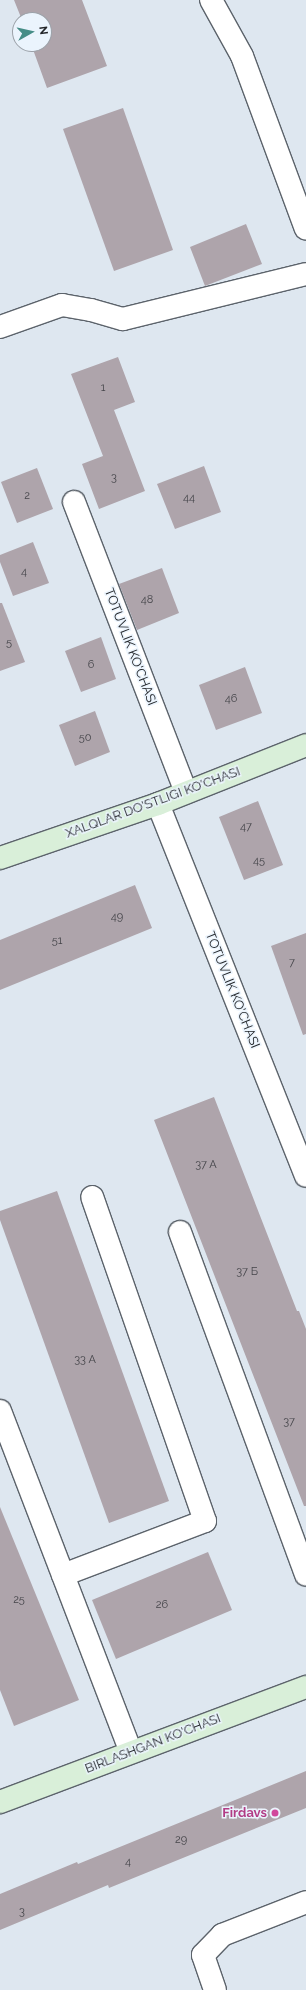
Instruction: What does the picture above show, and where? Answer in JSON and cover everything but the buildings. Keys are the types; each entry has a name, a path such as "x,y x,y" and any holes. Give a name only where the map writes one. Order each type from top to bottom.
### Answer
{"street":[{"path":"210,0 242,56 306,229"},
{"path":"0,327 62,305 91,310 123,319 306,274"},
{"name":"TOTUVLIK KO'CHASI","path":"74,502 186,792"},
{"name":"XALQLAR DO'STLIGI KO'CHASI","path":"0,858 158,804 306,745"},
{"name":"TOTUVLIK KO'CHASI","path":"158,804 306,1176"},
{"path":"63,1575 205,1521 92,1197"},
{"path":"180,1232 306,1574"},
{"path":"0,1411 130,1752"},
{"name":"BIRLASHGAN KO'CHASI","path":"0,1802 306,1686"},
{"path":"215,1990 203,1955 222,1935 306,1902"}],"place":[{"name":"Firdavs","path":"275,1813"}]}
